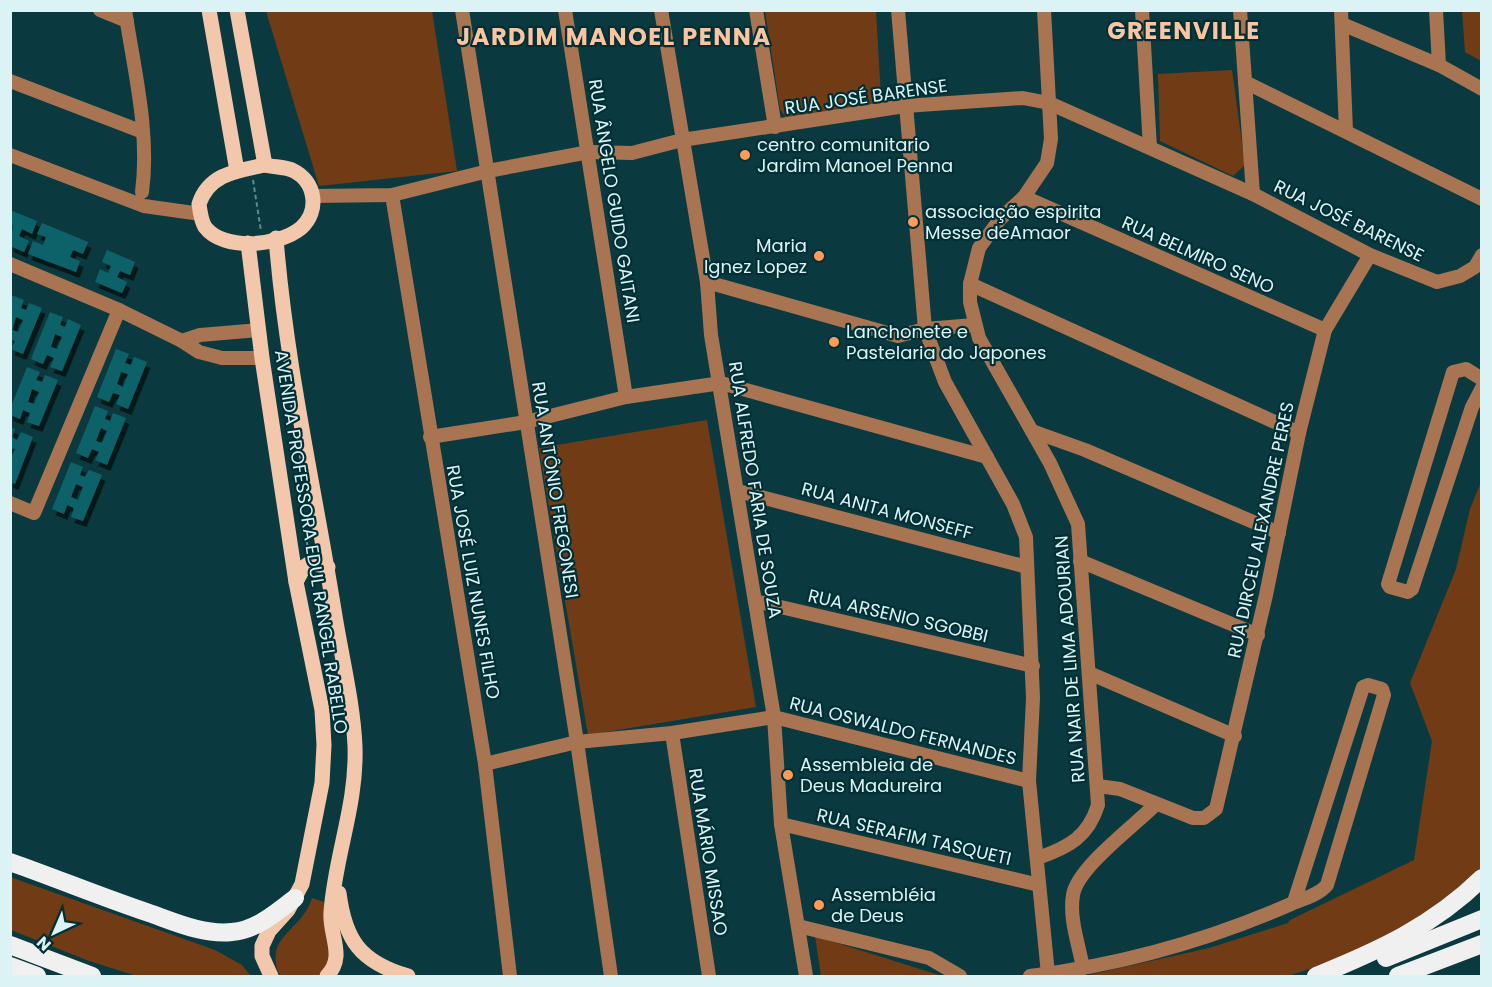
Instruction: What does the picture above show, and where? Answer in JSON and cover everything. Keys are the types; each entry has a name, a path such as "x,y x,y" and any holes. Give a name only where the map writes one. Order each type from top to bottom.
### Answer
{"highway":[{"path":"10,862 191,928 212,931 230,933 247,929 273,916 295,898"},
{"path":"1316,976 1379,950 1424,926 1452,906 1482,879"},
{"path":"1331,976 1419,946 1482,920"},
{"path":"1398,976 1482,944"},
{"path":"10,945 92,976"},
{"path":"10,966 37,976"}],"main road":[{"path":"209,10 237,171"},
{"path":"237,10 265,165"},
{"path":"265,165 292,170 310,187 314,196 311,214 302,226 291,234 248,243 226,241 213,234 204,225 199,204 210,183 237,171 265,165"},
{"name":"AVENIDA PROFESSORA EDUL RANGEL RABELLO","path":"276,238 281,300 328,567 355,745 355,790 330,914 337,960 334,969 327,976"},
{"name":"AVENIDA PROFESSORA EDUL RANGEL RABELLO","path":"248,243 262,358 296,582 322,710 324,745 322,783 302,884 295,898 269,931 262,946 262,956 271,976"},
{"path":"296,582 304,567 310,563 328,567"},
{"path":"337,875 347,933 373,961 387,970 408,976"}],"street":[{"path":"100,10 126,16 146,163 142,192"},
{"name":"RUA ANTÔNIO FREGONESI","path":"462,10 577,742 611,976"},
{"name":"RUA ÂNGELO GUIDO GAITANI","path":"565,10 626,398"},
{"name":"RUA ALFREDO FARIA DE SOUZA","path":"661,10 707,282 711,335 721,383 774,717 781,824 806,976"},
{"path":"756,10 775,127"},
{"path":"898,10 925,329 945,382 1013,504 1026,537 1033,666 1029,781 1048,974"},
{"name":"RUA NAIR DE LIMA ADOURIAN","path":"1038,858 1059,851 1080,837 1092,824 1098,805 1078,524 1032,431 974,325 970,284 979,248 999,219 1024,197 1047,163 1051,139 1044,10"},
{"path":"1142,10 1150,148"},
{"path":"1240,10 1253,194"},
{"path":"1436,10 1439,65"},
{"path":"1346,131 1341,17 1439,65 1482,90"},
{"path":"10,81 143,132"},
{"path":"1245,82 1482,199"},
{"name":"RUA JOSÉ BARENSE","path":"314,196 392,195 488,171 589,152 632,153 682,140 905,106 1023,98 1049,103 1253,194 1370,255 1437,282 1460,276 1475,267 1481,258"},
{"path":"10,154 144,206 201,214"},
{"name":"RUA JOSÉ LUIZ NUNES FILHO","path":"392,195 485,764 510,976"},
{"name":"RUA BELMIRO SENO","path":"1024,197 1325,330"},
{"name":"RUA DIRCEU ALEXANDRE PERES","path":"1155,805 1193,819 1204,818 1216,809 1258,635 1299,434 1325,330 1370,255"},
{"path":"10,264 119,310 204,354 222,358 262,358"},
{"path":"707,282 898,336 925,329 974,325"},
{"path":"970,284 1299,434"},
{"path":"10,503 34,513 119,310"},
{"path":"182,341 200,335 259,330"},
{"path":"200,335 204,354"},
{"path":"1482,379 1466,369 1453,372 1388,584 1390,587 1408,592 1412,589 1472,407 1482,388"},
{"path":"430,437 526,422 626,398 721,383 987,457"},
{"path":"1032,431 1085,450 1279,532"},
{"name":"RUA ANITA MONSEFF","path":"738,491 1027,567"},
{"path":"1080,561 1258,635"},
{"name":"RUA ARSENIO SGOBBI","path":"755,601 1033,666"},
{"path":"1089,673 1235,736"},
{"path":"1030,976 1119,961 1253,921 1294,903 1327,885 1384,695 1382,689 1368,685 1363,687 1294,903"},
{"name":"RUA OSWALDO FERNANDES","path":"485,764 577,742 672,733 774,717 1029,781"},
{"name":"RUA MÁRIO MISSAO","path":"672,733 709,976"},
{"path":"1083,968 1072,914 1073,895 1079,876 1155,805 1120,789 1098,786"},
{"name":"RUA SERAFIM TASQUETI","path":"781,824 1039,885"},
{"path":"798,926 928,958 960,976"}],"shaded area":[{"path":"266,11 432,11 457,171 319,186"},
{"path":"765,11 876,11 881,98 876,104 786,118 780,109"},
{"path":"1462,11 1481,11 1481,61 1465,52"},
{"path":"1232,70 1245,165 1233,176 1160,141 1158,74"},
{"path":"707,420 756,707 588,735 539,448"},
{"path":"1481,482 1481,872 1430,916 1328,963 1288,976 1084,976 1209,948 1288,923 1414,860 1432,741 1410,683 1456,569 1470,509"},
{"path":"10,877 215,950 242,965 251,976 137,976 89,961 11,930"},
{"path":"312,898 324,902 325,932 330,955 322,976 280,976 276,951 307,910"},
{"path":"815,936 942,976 821,976"}],"building":[{"path":"10,210 37,221 32,234 22,229 19,236 29,241 24,252 10,246 13,225 10,224"},
{"path":"42,223 88,242 83,254 73,250 70,257 80,261 76,272 28,254 33,241 43,245 46,237 37,234"},
{"path":"107,250 135,262 130,275 120,271 117,277 127,282 122,293 95,282 100,269 108,273 111,266 102,262"},
{"path":"11,295 24,300 21,308 26,310 29,303 42,308 23,354 11,349 15,341 10,339","holes":["16,317 23,320 18,332 12,330"]},
{"path":"50,312 63,317 60,325 65,327 68,319 81,325 62,371 50,367 54,358 47,355 43,364 31,359","holes":["55,334 62,337 57,349 51,347"]},
{"path":"116,349 129,354 125,363 131,365 134,357 147,362 128,409 116,404 120,395 113,393 109,402 97,397","holes":["121,372 128,374 123,387 117,384"]},
{"path":"27,367 40,372 36,380 42,382 45,375 58,380 39,426 27,422 30,413 23,410 20,419 10,415 10,409","holes":["32,389 39,392 34,404 28,402"]},
{"path":"95,406 108,411 105,419 110,421 113,413 126,418 107,465 95,460 99,452 92,449 88,458 76,453","holes":["101,428 107,431 102,443 96,441"]},
{"path":"10,427 15,429 12,437 17,440 21,432 33,437 15,484 10,482 10,460 15,449 10,448"},
{"path":"71,462 83,467 80,475 85,477 89,470 102,475 83,521 71,517 74,508 67,505 64,514 52,509","holes":["76,484 83,487 78,500 71,497"]}],"place":[{"name":"centro comunitario Jardim Manoel Penna","path":"745,155"},
{"name":"associação espirita Messe deAmaor","path":"913,222"},
{"name":"Maria Ignez Lopez","path":"819,256"},
{"name":"Lanchonete e Pastelaria do Japones","path":"834,342"},
{"name":"Assembleia de Deus Madureira","path":"788,775"},
{"name":"Assembléia de Deus","path":"819,905"}],"district":[{"name":"GREENVILLE","path":"1184,31"},
{"name":"JARDIM MANOEL PENNA","path":"614,37"}]}
